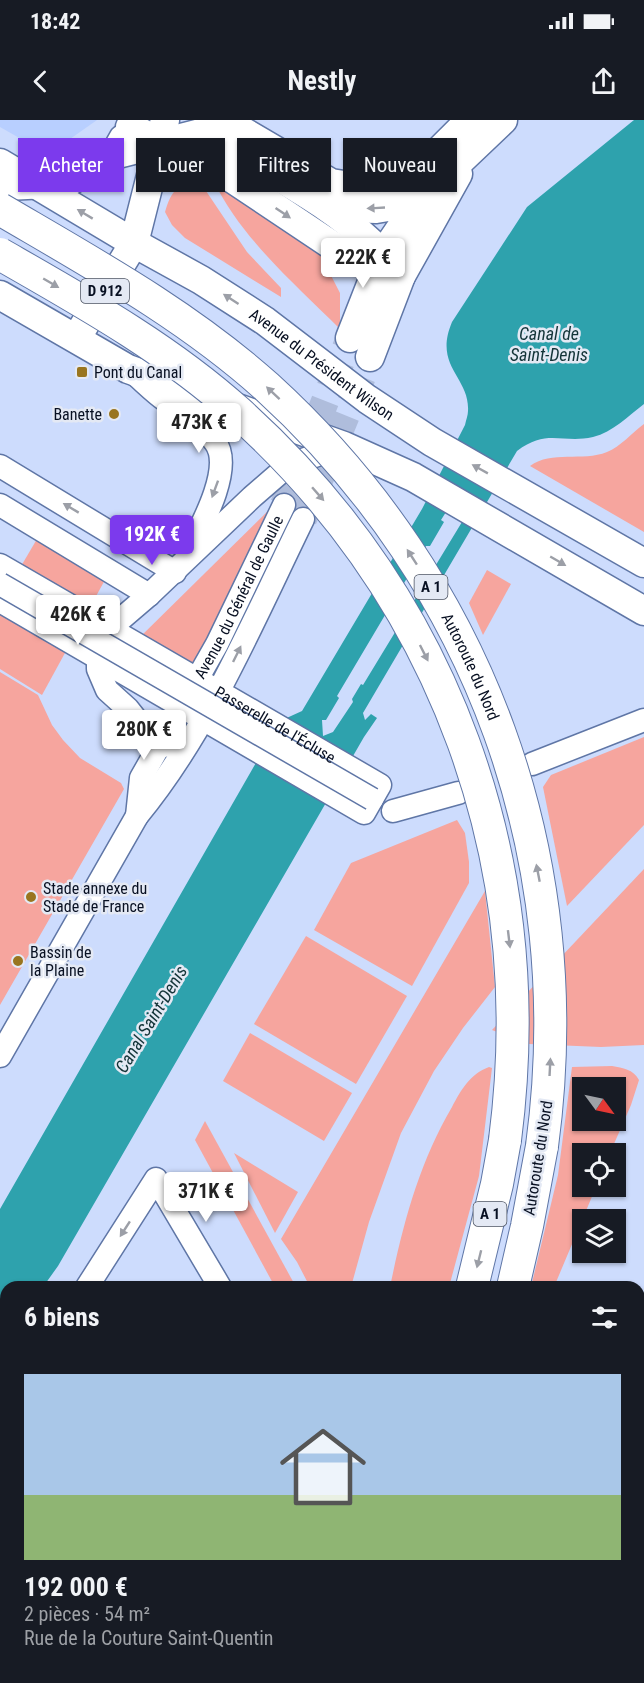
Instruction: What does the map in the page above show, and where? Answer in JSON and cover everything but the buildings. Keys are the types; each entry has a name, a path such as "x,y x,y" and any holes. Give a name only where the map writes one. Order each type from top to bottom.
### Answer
{"highway":[{"name":"Autoroute du Nord","path":"0,209 154,301 213,342 266,386 317,436 365,492 406,547 428,582 472,665 498,728 515,778 540,882 549,955 552,1027 548,1096 542,1146 514,1281"},
{"name":"A 1","path":"0,254 142,339 196,377 236,410 280,452 328,506 373,565 425,654 453,716 480,792 499,866 511,961 512,1070 505,1140 473,1281"}],"main road":[{"path":"124,138 132,124 162,131 201,133 232,125 331,183 370,189 406,179 435,155 470,120"},
{"path":"342,252 362,306 360,348 387,267 422,196 503,120"},
{"path":"124,150 162,131"},
{"path":"162,131 342,252 387,267"},
{"name":"D 912","path":"76,339 134,243 162,131"},
{"path":"201,133 328,207 387,267"},
{"path":"362,306 387,267 471,151"},
{"name":"Avenue du Président Wilson","path":"0,163 18,174"},
{"path":"0,199 7,186 18,185"},
{"name":"Avenue du Président Wilson","path":"49,192 201,280 265,321 367,399 432,442 644,563"},
{"path":"328,207 376,209 394,206 422,196"},
{"path":"0,295 128,369 344,446 413,477 644,611"}],"street":[{"path":"128,369 200,426 216,442 221,456 220,475 201,527 178,568"},
{"path":"128,709 175,717 188,741 158,747 128,709 107,690 98,669 98,643 282,471 300,461 344,446"},
{"path":"0,466 178,568"},
{"path":"0,505 149,595"},
{"name":"Avenue du Général de Gaulle","path":"136,816 141,778 217,644 284,505"},
{"name":"Avenue du Général de Gaulle","path":"0,1056 136,816 162,786 223,682 303,519"},
{"name":"Passerelle de l'Écluse","path":"0,565 380,784 364,813 0,601"},
{"name":"Passerelle de l'Écluse","path":"0,584 372,799"},
{"path":"532,764 644,720"},
{"path":"393,811 458,794"},
{"path":"97,1281 156,1179 216,1281"}],"shaded area":[{"path":"0,120 97,120 71,138 19,138 0,127"},
{"path":"225,188 294,227 321,256 340,293 340,329 271,260 220,192 225,192"},
{"path":"207,192 247,252 281,288 281,297 185,238 172,225 165,212 173,193"},
{"path":"644,424 644,532 530,466 548,458 588,456 607,452 622,443"},
{"path":"281,498 189,671 136,641"},
{"path":"37,539 106,578 42,695 0,669 0,602"},
{"path":"487,570 511,584 483,635 469,603"},
{"name":"Stade annexe du Stade de France","path":"0,672 38,695 52,725 63,740 80,758 121,783 124,789 0,1005"},
{"path":"644,737 644,825 567,906 543,787 551,775"},
{"path":"457,820 465,833 469,883 412,986 314,930 351,863"},
{"path":"644,869 644,1045 601,1047 529,1044 492,1030"},
{"path":"485,891 495,987 463,1028 434,1071 401,1133 369,1222 353,1281 307,1281 281,1239"},
{"path":"306,936 407,996 356,1084 254,1024"},
{"path":"250,1033 352,1093 324,1141 223,1081"},
{"path":"612,1066 631,1071 639,1080 626,1116 626,1077 572,1077 572,1131 620,1131 614,1143 572,1143 572,1197 592,1197 587,1209 572,1209 572,1244 557,1281 532,1281 558,1175 572,1067"},
{"path":"492,1068 479,1176 451,1281 391,1281 407,1217 430,1150 463,1089 471,1078 482,1070"},
{"path":"205,1121 293,1281 272,1281 195,1140"},
{"path":"234,1153 298,1192 275,1233"}],"water":[{"path":"634,120 644,120 644,404 600,435 582,439 546,438 528,444 517,451 363,713 365,720 371,714 377,718 58,1266 47,1281 0,1281 0,1209 280,721 302,711 422,509 465,425 468,414 467,399 449,361 447,350 447,337 452,322 527,207","holes":["446,512 462,522 363,685 361,684 352,699 353,702 333,732 323,736 322,720 326,720 339,698 337,696 426,546 430,546 444,522 441,520"]}],"tunnel":[{"path":"284,505 350,338"},
{"path":"303,519 370,357"}],"place":[{"name":"Pont du Canal","path":"82,372"},
{"name":"Banette","path":"114,414"},
{"name":"Stade annexe du Stade de France","path":"31,897"},
{"name":"Bassin de la Plaine","path":"18,961"}],"water label":[{"name":"Canal de Saint-Denis","path":"549,343"},
{"name":"Canal Saint-Denis","path":"151,1019"}]}
